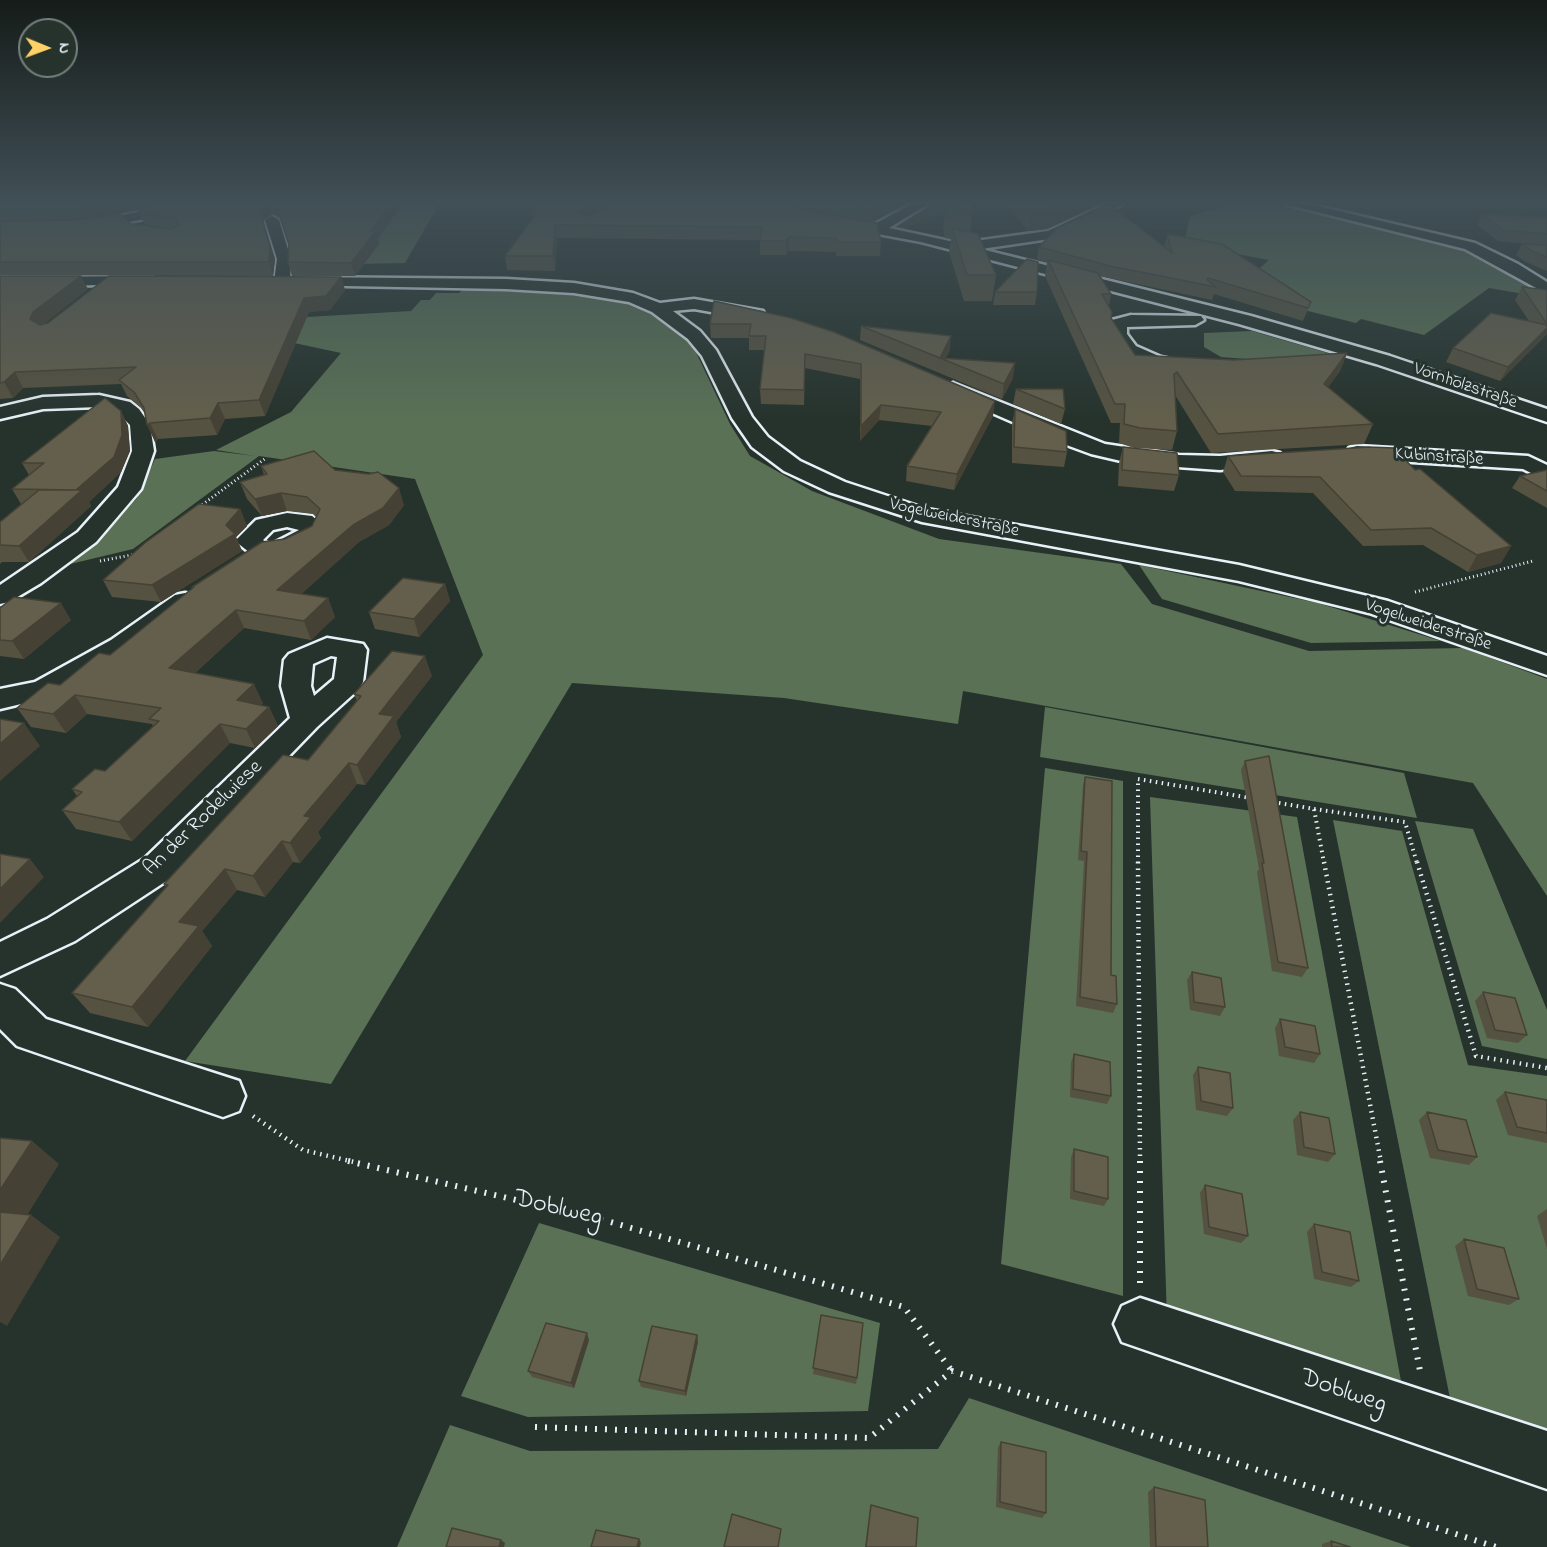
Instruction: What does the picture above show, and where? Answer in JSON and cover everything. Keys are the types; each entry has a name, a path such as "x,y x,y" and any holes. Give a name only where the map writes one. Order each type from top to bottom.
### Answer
{"street":[{"path":"282,282 283,276"},
{"name":"Vornholzstraße","path":"1074,276 1245,320 1383,360 1547,416"},
{"path":"1527,276 1547,289"},
{"path":"94,295 112,280"},
{"path":"0,282 169,281"},
{"name":"Vogelweiderstraße","path":"260,282 459,283 574,288 615,294 658,308 694,335 710,354 742,418 760,442 792,466 837,487 922,515 1239,573 1378,607 1547,666"},
{"path":"658,308 708,305 777,320"},
{"name":"Vornholzstraße","path":"1199,368 1156,362 1130,350 1118,334 1118,324 1131,320 1245,320"},
{"name":"Vornholzstraße","path":"1336,363 1383,360"},
{"path":"939,383 1069,438 1100,449 1134,457 1220,463 1296,456"},
{"path":"0,413 43,403 99,401 123,406 132,413 140,425 143,451 129,489 87,537 32,577 0,596"},
{"name":"Kubinstraße","path":"1340,454 1541,466"},
{"path":"0,698 44,689 121,646 147,625 205,588"},
{"name":"An der Rodelwiese","path":"0,960 61,930 158,868 306,720"},
{"path":"0,1002 32,1033 223,1096"},
{"name":"Doblweg","path":"1140,1324 1547,1460"}],"path":[{"path":"191,513 266,458"},
{"path":"32,577 135,553 144,547"},
{"path":"135,553 146,555"},
{"path":"1443,583 1533,561"},
{"path":"1140,1324 1138,779 1255,799"},
{"path":"1267,801 1405,822 1476,1056 1547,1068"},
{"path":"1314,809 1429,1421"},
{"name":"Doblweg","path":"223,1096 303,1150 607,1221 904,1307 952,1371"},
{"path":"535,1427 869,1438 952,1371 1496,1547"}],"green space":[{"path":"1250,276 1524,276 1547,289 1547,298 1489,288 1424,335 1361,319 1356,323 1232,292"},
{"path":"465,287 583,294 624,301 650,311 672,323 692,344 730,424 750,456 812,491 939,539 1121,564 1152,604 1309,651 1464,648 1547,679 1547,896 1473,783 963,691 958,724 784,698 572,683 331,1084 185,1061 483,655 415,479 259,456 133,549 66,565 111,527 137,498 155,459 214,451 255,456 216,450 291,412 341,353 233,330 184,324 411,311 421,300 430,300 436,293 459,293"},
{"path":"1252,331 1338,356 1247,359 1221,357 1204,347 1204,333"},
{"path":"1139,565 1318,603 1441,641 1311,643 1162,599"},
{"path":"1045,707 1404,773 1417,818 1040,757"},
{"path":"1045,768 1123,781 1123,1296 1001,1264"},
{"path":"1150,797 1297,817 1403,1392 1167,1320"},
{"path":"1333,820 1402,831 1468,1065 1547,1076 1547,1437 1452,1408"},
{"path":"1415,821 1473,829 1547,1010 1547,1059 1482,1046"},
{"path":"539,1223 880,1323 868,1411 528,1417 461,1396"},
{"path":"969,1398 1411,1547 397,1547 450,1425 530,1451 938,1449"}],"building":[{"path":"0,276 81,276 33,312 30,319 40,325 48,323 109,276 341,277 326,296 304,298 259,400 218,403 210,418 147,425 144,408 134,392 119,380 136,367 15,372 0,383"},
{"path":"1010,276 1038,276 1037,292 995,292"},
{"path":"1056,276 1100,276 1111,294 1102,294 1112,312 1111,318 1135,355 1234,360 1347,353 1324,384 1373,424 1218,434 1177,372 1174,374 1177,431 1140,428 1124,424 1125,404 1115,404"},
{"path":"1161,276 1271,276 1311,302 1308,308 1208,278 1207,280 1216,287"},
{"path":"1522,287 1547,290 1547,324"},
{"path":"714,301 791,318 834,332 995,401 957,474 907,466 941,412 881,405 861,426 861,364 805,354 804,390 760,389 766,336 749,336 751,324 710,324"},
{"path":"1491,313 1547,325 1547,328 1508,367 1453,348"},
{"path":"861,326 951,336 940,358 1015,363 1004,384"},
{"path":"1016,389 1063,389 1065,409"},
{"path":"105,398 121,411 122,435 114,457 76,490 12,489 44,463 22,463"},
{"path":"1015,409 1066,431 1067,452 1014,447"},
{"path":"1123,447 1177,453 1179,475 1122,470"},
{"path":"1370,447 1394,448 1415,470 1420,469 1511,546 1477,555 1431,528 1371,530 1320,477 1241,476 1228,456"},
{"path":"314,451 335,470 369,474 378,472 399,488 383,508 353,525 277,590 328,598 304,621 236,610 169,668 254,684 237,700 269,707 246,729 220,724 119,822 62,810 82,792 72,789 95,769 105,771 159,721 149,719 161,708 75,695 53,714 17,708 48,683 60,685 99,653 110,655 194,587 192,587 262,542 285,539 312,526 320,509 307,497 281,493 255,499 240,482 267,474 261,466"},
{"path":"1547,470 1547,491 1520,476"},
{"path":"39,490 82,490 19,546 0,545 0,522"},
{"path":"199,504 240,509 226,525 235,534 152,585 103,580 146,542"},
{"path":"403,578 445,584 414,619 369,612"},
{"path":"14,597 61,603 12,641 0,640 0,608"},
{"path":"392,651 425,656 379,714 394,716 357,765 349,763 304,816 311,817 290,843 282,841 253,876 225,869 179,922 199,926 132,1007 72,993 168,885 164,884 283,755 308,760 361,696 354,694"},
{"path":"0,719 24,723 0,744"},
{"path":"1269,756 1308,968 1278,962 1262,863 1264,863 1245,761"},
{"path":"1085,777 1112,781 1111,975 1116,976 1117,1004 1080,997 1087,852 1081,851"},
{"path":"0,854 30,859 0,889"},
{"path":"1192,972 1221,978 1225,1007 1194,1002"},
{"path":"1483,992 1515,998 1527,1035 1495,1030"},
{"path":"1280,1019 1315,1026 1320,1054 1285,1047"},
{"path":"1074,1054 1110,1062 1111,1096 1073,1089"},
{"path":"1198,1067 1230,1073 1233,1108 1201,1101"},
{"path":"1505,1092 1547,1100 1547,1133 1517,1127"},
{"path":"1300,1112 1329,1118 1335,1154 1304,1147"},
{"path":"1427,1112 1466,1120 1477,1157 1438,1150"},
{"path":"0,1138 32,1141 0,1190"},
{"path":"1074,1149 1108,1157 1108,1199 1074,1191"},
{"path":"1205,1185 1242,1194 1248,1236 1209,1227"},
{"path":"0,1212 31,1215 0,1265"},
{"path":"1314,1224 1350,1232 1359,1281 1322,1272"},
{"path":"1464,1239 1504,1248 1519,1299 1477,1289"},
{"path":"821,1315 863,1323 857,1378 813,1368"},
{"path":"546,1323 587,1333 571,1383 528,1371"},
{"path":"652,1326 697,1335 685,1391 639,1381"},
{"path":"1001,1442 1046,1452 1046,1513 1000,1502"},
{"path":"1154,1487 1205,1500 1208,1547 1156,1547"},
{"path":"871,1505 918,1518 916,1547 866,1547"},
{"path":"732,1514 781,1529 778,1547 724,1547"},
{"path":"452,1528 501,1540 499,1547 446,1547"},
{"path":"596,1530 639,1539 637,1547 591,1547"},
{"path":"1331,1541 1350,1547 1332,1547"}]}
